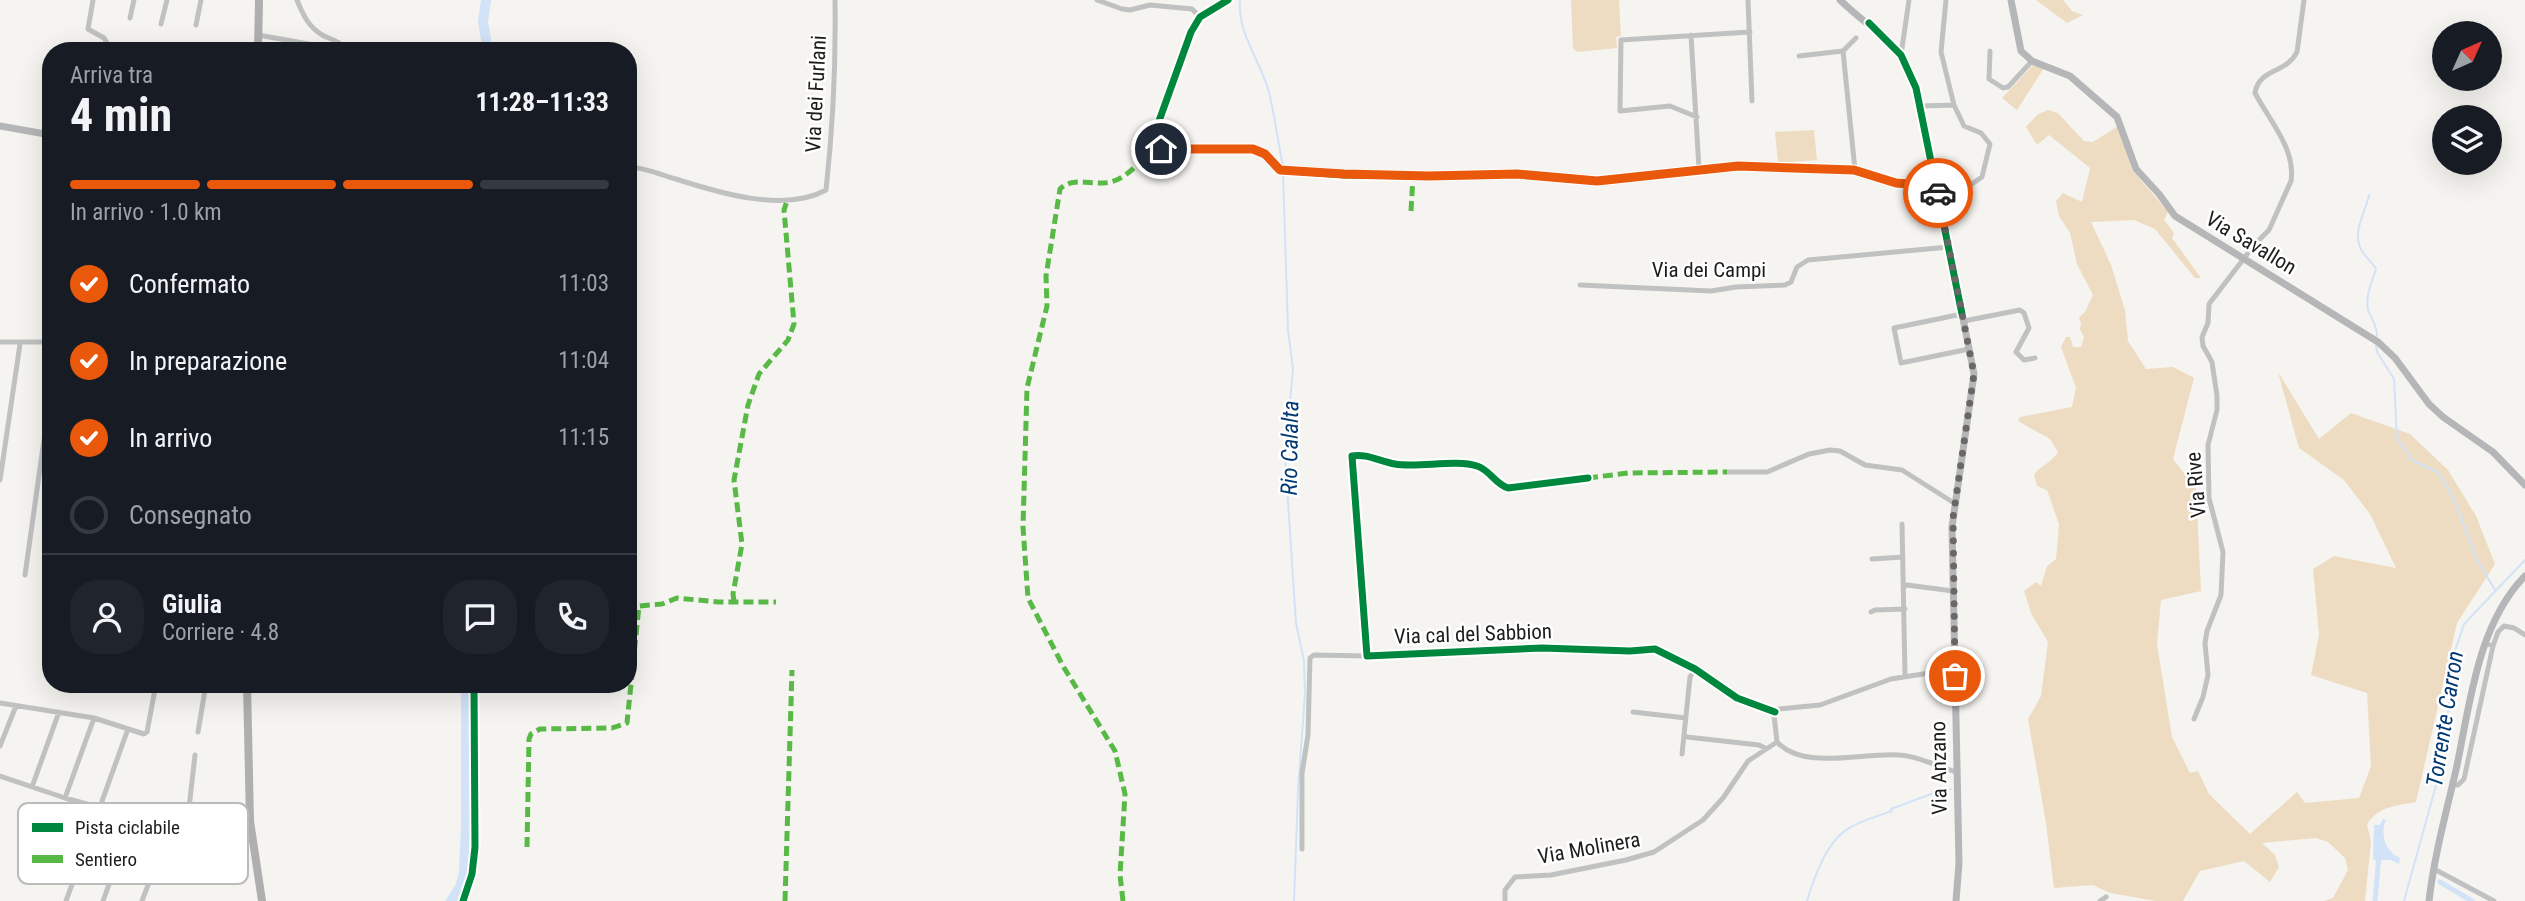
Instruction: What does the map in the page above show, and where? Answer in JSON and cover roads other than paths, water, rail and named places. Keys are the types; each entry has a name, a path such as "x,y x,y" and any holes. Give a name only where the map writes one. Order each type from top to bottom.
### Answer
{"main road":[{"path":"258,42 259,0"},
{"path":"2011,0 2017,41 2021,51 2032,61"},
{"name":"Via Anzano","path":"1840,1 1881,33 1900,55 1913,80 1921,106 1969,349 1973,386 1954,503 1953,591 1959,873 1956,901"},
{"name":"Via Savallon","path":"2032,61 2059,69 2111,111 2121,123 2136,169 2164,199 2175,216 2376,340 2395,358 2429,404 2493,452 2525,485"},
{"path":"0,126 42,133"},
{"path":"2429,901 2476,678 2505,598 2525,576"},
{"path":"247,693 250,821 262,901"}],"street":[{"path":"93,0 88,29 106,42"},
{"path":"130,18 134,0"},
{"path":"161,24 167,0"},
{"path":"197,25 201,0"},
{"path":"297,0 312,27 338,42"},
{"name":"Via dei Furlani","path":"637,169 736,195 782,201 812,196 826,190 831,105 835,87 835,0"},
{"path":"1097,0 1122,9 1150,5 1192,9 1200,17"},
{"path":"1228,0 1200,17 1191,32 1153,147 1253,149 1265,154 1283,170 1344,174 1517,174 1597,181 1738,166 1854,170 1896,183 1963,190 1982,177 1990,149 1986,137 1961,122 1954,105 1941,52 1947,0"},
{"path":"1748,0 1752,101"},
{"path":"1900,55 1909,0"},
{"name":"Via Rive","path":"2194,719 2203,698 2207,675 2207,631 2221,595 2223,552 2209,498 2208,445 2217,410 2217,396 2212,362 2203,346 2202,337 2208,323 2209,304 2273,222 2292,173 2289,155 2281,135 2255,93 2256,87 2268,74 2287,67 2297,52 2304,0"},
{"path":"1697,117 1670,106 1620,111 1621,40 1750,32"},
{"path":"258,34 300,42"},
{"path":"1691,35 1699,169"},
{"path":"1799,56 1843,51 1856,38"},
{"path":"1843,51 1854,170"},
{"path":"1990,51 1989,79 2003,88 2008,87 2032,61"},
{"path":"1921,106 1954,105"},
{"name":"Via dei Campi","path":"1580,285 1711,290 1784,285 1791,282 1797,267 1808,260 1949,247"},
{"path":"1969,349 1901,363 1894,328 2020,310 2024,313 2029,328 2017,348 2017,354 2024,360 2035,358"},
{"path":"0,342 42,343"},
{"path":"0,480 20,344"},
{"path":"1727,472 1767,472 1809,454 1840,451 1865,465 1902,470 1954,503"},
{"path":"25,575 42,454"},
{"name":"Via cal del Sabbion","path":"1588,478 1508,488 1475,465 1405,465 1359,455 1352,456 1367,656 1542,648 1630,651 1655,649 1695,669"},
{"path":"1902,524 1905,676"},
{"path":"1872,559 1903,557"},
{"path":"1904,587 1908,584 1953,591"},
{"path":"1871,612 1905,610"},
{"path":"2490,645 2504,626 2525,635"},
{"path":"1302,849 1302,774 1308,735 1310,658 1314,655 1367,656"},
{"path":"1682,754 1690,677 1695,669 1737,698 1775,712 1829,703 1881,682 1905,676 1955,669"},
{"path":"0,703 94,718 144,734 147,732 154,693"},
{"path":"198,732 204,693"},
{"path":"0,746 16,706"},
{"path":"32,787 59,712"},
{"path":"1633,712 1686,718"},
{"path":"1775,712 1774,731 1777,741 1803,757 1903,755 1957,772"},
{"path":"65,798 94,718"},
{"path":"101,803 128,729"},
{"path":"1684,734 1686,737 1759,745 1765,748"},
{"name":"Via Molinera","path":"1505,901 1505,890 1515,877 1551,875 1639,857 1658,850 1709,814 1723,798 1741,769 1777,741"},
{"path":"190,803 195,755"},
{"path":"0,776 82,803"},
{"path":"2434,869 2494,901"},
{"path":"66,901 72,884"},
{"path":"103,901 109,884"},
{"path":"142,901 148,884"}],"water":[{"path":"2383,819 2386,820 2385,842 2400,858 2399,864 2391,860 2373,860 2374,825 2380,825"}],"waterway":[{"path":"486,0 483,22 486,42"},
{"name":"Rio Calalta","path":"1240,0 1242,24 1269,92 1283,167"},
{"name":"Rio Calalta","path":"1283,173 1288,330 1293,369 1285,456 1296,623 1304,661 1305,694 1294,901"},
{"path":"2369,195 2358,237 2362,251 2376,269 2367,304 2377,336"},
{"path":"2376,345 2377,352 2394,379 2397,438 2412,460 2439,473 2454,499 2477,560 2495,590"},
{"name":"Torrente Carron","path":"2404,901 2443,760 2454,654 2464,624 2525,560"},
{"path":"451,901 460,887 464,872 466,693"},
{"path":"1891,809 1951,789"},
{"path":"1807,901 1813,881 1835,840 1856,825 1892,811"},
{"path":"2375,901 2379,855"},
{"path":"2440,882 2472,901"}]}
